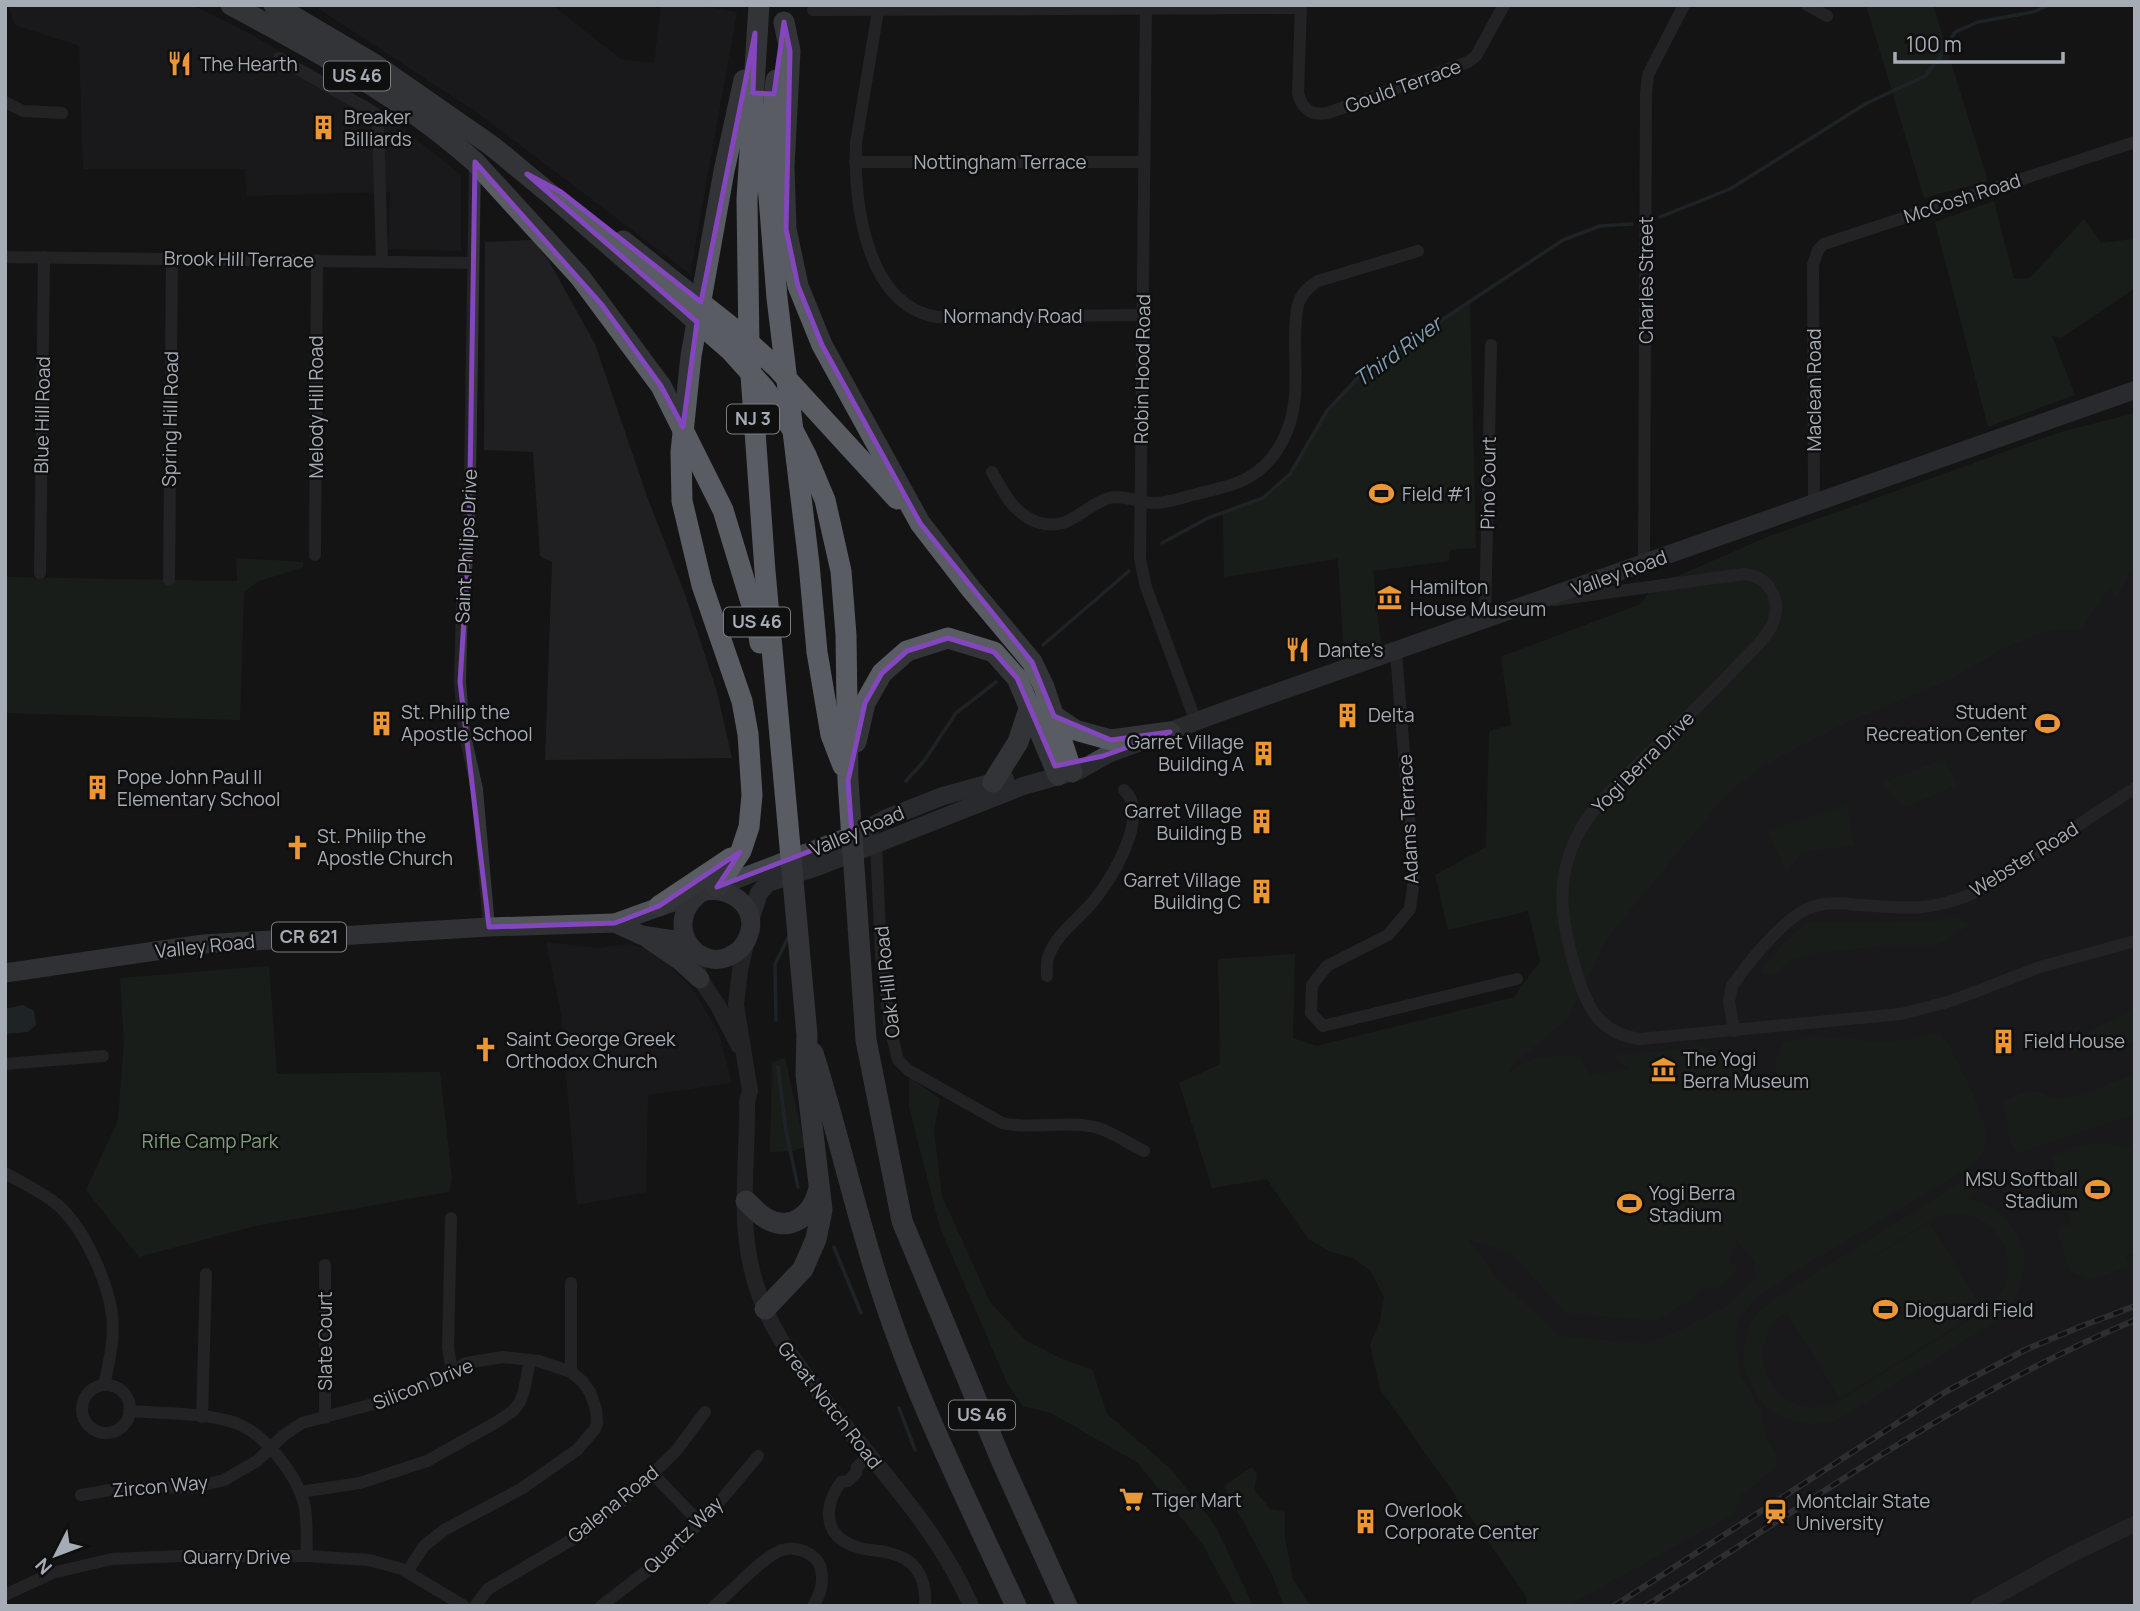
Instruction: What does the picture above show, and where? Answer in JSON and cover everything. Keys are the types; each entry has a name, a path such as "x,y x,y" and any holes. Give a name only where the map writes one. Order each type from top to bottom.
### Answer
{"highway":[{"name":"US 46","path":"230,5 320,54 403,104 475,162 580,277 661,386 695,450 723,510 757,622 785,804 807,1035 835,1122 886,1308 920,1396 1016,1606"},
{"name":"US 46","path":"274,5 305,14 492,146 527,174 561,191 730,350 765,389 794,432 825,500 837,547 844,596 848,782 866,1040 902,1221 1002,1462 1067,1606"},
{"name":"NJ 3","path":"759,5 755,33 747,199 749,347 785,804"},
{"name":"NJ 3","path":"785,14 767,172 775,275 817,652 831,735 848,782"},
{"path":"785,14 790,51 784,167 786,229 798,286 822,345 920,523"},
{"path":"708,890 741,851 749,827 752,795 743,701 696,561 682,501 681,452 691,356 730,140 755,33"},
{"path":"649,271 734,329 768,360 920,523 1032,662 1054,716 1063,769"},
{"path":"848,782 866,703 882,673 907,651 948,638 994,652 1017,678 1063,769"},
{"path":"993,782 1018,742 1030,706"},
{"path":"1054,716 1075,730 1111,740 1170,732"},
{"path":"659,906 741,851"},
{"path":"765,1309 803,1269 817,1239 822,1210 806,1074 807,1035"},
{"path":"746,1201 771,1221 792,1222 810,1211 818,1190"}],"main road":[{"name":"Valley Road","path":"751,917 759,894 768,883 820,866 1023,786 1082,758 1104,756 2135,390"},
{"name":"Valley Road","path":"5,973 203,944 489,927 615,923 860,832 887,818 943,796 993,782 1063,769"},
{"path":"708,890 738,899 751,917 746,944 730,956 702,956 690,948 684,935 683,916 691,901 708,890"},
{"name":"Valley Road","path":"615,923 641,935 674,940 690,948"},
{"path":"641,935 680,961 700,979"}],"street":[{"name":"Gould Terrace","path":"1301,7 1298,93 1301,104 1313,113 1328,113 1468,62 1476,56 1504,5"},
{"name":"Charles Street","path":"1644,564 1646,93 1648,75 1684,5"},
{"path":"1807,5 1827,16"},
{"path":"813,10 879,7 1301,7"},
{"name":"Normandy Road","path":"879,7 855,162 862,227 891,291 924,315 1143,315"},
{"name":"Robin Hood Road","path":"1146,7 1140,559 1146,587 1196,722"},
{"path":"279,58 376,113 382,261"},
{"path":"5,102 23,111 62,113"},
{"name":"McCosh Road","path":"1813,276 1814,257 1824,244 2135,142"},
{"name":"Saint Philips Drive","path":"475,162 469,541 462,605 460,682 464,731 477,789 489,927"},
{"name":"Nottingham Terrace","path":"855,162 1144,162"},
{"path":"992,472 1007,499 1017,510 1037,522 1059,524 1069,522 1090,507 1112,498 1125,497 1156,503 1241,483 1266,466 1286,436 1294,407 1297,308 1308,287 1318,281 1418,251"},
{"name":"Brook Hill Terrace","path":"5,257 473,262"},
{"name":"Blue Hill Road","path":"40,573 44,257"},
{"name":"Spring Hill Road","path":"169,580 172,258"},
{"name":"Melody Hill Road","path":"315,555 317,260"},
{"name":"Maclean Road","path":"1813,276 1814,503"},
{"name":"Pino Court","path":"1485,620 1491,345"},
{"name":"Yogi Berra Drive","path":"1535,603 1744,574 1759,577 1771,590 1776,601 1777,610 1769,630 1727,678 1593,811 1576,837 1563,878 1561,906 1565,935 1588,1006 1604,1024 1625,1037 1640,1039 1879,1018 1931,1008 2040,967 2135,941"},
{"name":"Adams Terrace","path":"1396,652 1415,879 1410,909 1388,935 1327,966 1312,985 1311,1013 1323,1026 1517,979"},
{"name":"Webster Road","path":"1734,1031 1729,1001 1732,986 1795,914 1812,906 1830,903 1915,909 1945,905 1972,894 2135,788"},
{"path":"1046,976 1048,956 1070,923 1091,904 1130,842 1134,821 1129,794 1124,790"},
{"name":"Oak Hill Road","path":"876,844 881,954 890,1028 898,1060 908,1070 1002,1123 1017,1126 1068,1124 1096,1128 1144,1151"},
{"name":"Great Notch Road","path":"746,944 736,1005 750,1091 747,1102 746,1201 748,1252 754,1278 780,1342 930,1533 971,1606"},
{"name":"Great Notch Road","path":"690,948 700,979 717,1004 745,1057"},
{"path":"5,1064 103,1056"},
{"path":"5,1173 60,1206 83,1236 101,1277 112,1315 111,1355 104,1385"},
{"path":"451,1218 448,1348 452,1371"},
{"name":"Slate Court","path":"325,1265 325,1418"},
{"path":"202,1417 206,1274"},
{"path":"407,1572 424,1546 444,1530 521,1489 577,1450 597,1423 596,1409 590,1392 582,1381 570,1372 572,1283"},
{"name":"Silicon Drive","path":"270,1447 302,1423 396,1398 430,1384 466,1363 503,1357 539,1361 570,1372"},
{"path":"300,1492 360,1483 427,1461 495,1423 513,1411 520,1402 530,1360"},
{"path":"104,1385 118,1389 128,1400 129,1411 125,1423 112,1433 89,1427 84,1420 82,1404 89,1391 104,1385"},
{"path":"129,1411 202,1417 239,1424 270,1447 292,1473 300,1492 304,1504 307,1556"},
{"name":"Galena Road","path":"475,1606 488,1589 583,1533 639,1487 676,1451 705,1412"},
{"name":"Zircon Way","path":"81,1495 116,1489 196,1487 225,1480 257,1461 270,1447"},
{"name":"Quartz Way","path":"601,1606 662,1560 700,1523 758,1456"},
{"path":"869,1456 857,1467 856,1474 848,1481 841,1482 832,1494 828,1507 829,1521 845,1543 858,1548 891,1553 914,1566 926,1590 925,1606"},
{"path":"653,1474 700,1523"},
{"path":"1978,1606 2074,1553 2135,1524"},
{"path":"714,1606 780,1550 796,1549 817,1560 821,1569 822,1584 813,1606"},
{"name":"Quarry Drive","path":"5,1595 52,1573 112,1559 307,1556 369,1560 407,1572 464,1606"}],"highlighted area":[{"path":"784,22 790,51 786,229 798,286 822,345 920,523 1032,662 1054,716 1111,740 1170,732 1103,756 1055,766 1017,678 994,652 948,638 907,651 882,673 865,703 848,781 852,835 717,887 740,852 659,906 615,923 489,927 460,682 469,541 475,162 602,305 661,386 683,427 697,322 527,174 561,192 701,302 755,33 753,93 774,94"}],"shaded area":[{"path":"8,5 192,5 245,31 374,106 461,175 461,251 388,249 390,192 247,196 245,169 83,169 79,46 15,25"},
{"path":"319,5 552,5 621,59 654,63 661,5 698,5 737,12 690,274 478,113 319,9"},
{"path":"533,240 549,261 595,344 648,499 686,597 717,692 732,758 545,760 552,562 540,556 533,452 484,450 485,242"},
{"name":"Montclair State University","path":"2135,413 2135,1606 1539,1606 1457,1249 1478,1066 1551,992 1501,657 1641,604 1653,587 1765,538 2058,433"},
{"path":"546,942 599,948 628,944 648,949 658,955 693,989 719,1034 732,1083 648,1095 646,1192 577,1205 561,1013"},
{"path":"23,1005 34,1011 36,1025 28,1032 5,1034 5,1009"}],"green space":[{"path":"1866,5 1933,5 1988,181 1924,198"},
{"path":"1994,201 2014,279 2030,278 2084,219 2101,243 2135,239 2135,288 2061,338 2052,336 2075,395 1988,427 1935,222"},
{"path":"1470,301 1476,548 1450,550 1449,561 1373,571 1381,644 1344,655 1338,559 1224,577 1223,514 1263,498 1290,474 1327,411 1363,372"},
{"path":"2135,413 2135,564 2117,596 2110,587 2081,629 2049,630 2007,646 1949,680 1844,723 1757,769 1722,799 1607,938 1567,1019 1514,1063 1507,1075 1524,1063 1540,1057 1579,1056 1589,1075 1628,1069 1613,1056 1705,1046 1714,1055 1739,1063 1751,1079 1756,1075 1771,1091 1778,1084 1777,1063 1783,1044 1797,1039 1825,1037 1883,1042 1940,1033 1968,1085 1981,1116 1986,1140 1973,1165 1783,1278 1753,1300 1739,1319 1735,1340 1741,1376 1761,1411 1765,1436 1777,1455 1775,1468 1741,1495 1733,1514 1567,1606 1528,1606 1525,1594 1380,1389 1370,1345 1380,1321 1384,1297 1370,1270 1353,1258 1331,1252 1308,1239 1267,1179 1212,1188 1179,1083 1220,1064 1218,959 1295,954 1293,1038 1317,1046 1514,997 1540,961 1528,911 1448,930 1435,875 1486,847 1489,731 1511,725 1501,657 1641,604 1653,587 1765,538 2058,433","holes":["1468,1239 1513,1254 1564,1312 1654,1321 1694,1298 1695,1293 1708,1287 1718,1289 1736,1269 1729,1259 1736,1239 1755,1262 1756,1278 1733,1302 1686,1328 1646,1344 1558,1336 1495,1276"]},
{"path":"236,558 303,562 303,567 257,582 244,592 240,720 5,713 5,577 237,581"},
{"path":"1944,759 1957,785 1905,807 1883,783"},
{"path":"1847,805 1854,845 1803,852 1786,871 1768,831"},
{"path":"1959,918 1969,925 1941,943 1821,952 1788,961 1774,974 1764,974 1761,970 1787,940 1807,923 1920,922"},
{"name":"Rifle Camp Park","path":"269,966 277,1074 440,1072 452,1179 449,1192 255,1226 139,1257 86,1190 118,1120 124,1043 120,978"},
{"path":"2135,1010 2135,1042 2104,1044 2072,1053 2066,1042"},
{"path":"785,1058 805,1147 792,1151 770,1152 772,1062"},
{"path":"2135,1073 2135,1114 2018,1153 2013,1149 2003,1103 2031,1092 2056,1099 2076,1096"},
{"path":"909,1077 940,1099 934,1131 942,1196 990,1302 1025,1340 1064,1360 1092,1369 1107,1414 1172,1470 1216,1527 1253,1606 1236,1606 1203,1545 1138,1463 1051,1413 1023,1406 1008,1385 940,1228 909,1107"},
{"name":"MSU Softball Stadium","path":"2094,1144 2135,1150 2135,1252 2125,1256 2129,1266 2089,1280 2070,1270 2057,1229 2072,1223 2051,1156 2075,1147"},
{"path":"1967,1179 1976,1192 1967,1199 1989,1206 2005,1218 2016,1234 2022,1252 2023,1272 2017,1291 2007,1309 1991,1324 1837,1420 1819,1423 1786,1418 1760,1399 1752,1385 1746,1369 1748,1331 1757,1314 1778,1297","holes":["1962,1214 1979,1219 1993,1228 2002,1240 2008,1254 2009,1269 1997,1299 1984,1311 1836,1403 1814,1407 1796,1404 1780,1394 1769,1380 1763,1363 1763,1345 1771,1327 1786,1311 1840,1398 1983,1309 1929,1223 1799,1303 1932,1219"]},
{"path":"1252,1467 1257,1474 1254,1489 1270,1509 1285,1512 1285,1539 1293,1579 1311,1606 1284,1606 1272,1575 1224,1486"}],"waterway":[{"name":"Third River","path":"1660,217 1730,189 1867,103 1925,76 1955,32 1978,22 2033,12 2049,5"},
{"name":"Third River","path":"1162,543 1208,518 1263,498 1290,474 1327,411 1363,372 1563,240 1600,226 1632,224"},
{"name":"Third River","path":"1043,645 1129,571"},
{"name":"Third River","path":"906,781 924,761 956,713 996,682"},
{"name":"Third River","path":"776,1020 775,964 789,936"},
{"name":"Third River","path":"778,1067 786,1131 798,1187"},
{"name":"Third River","path":"834,1247 861,1313"},
{"name":"Third River","path":"899,1408 915,1450"}],"railway":[{"path":"1614,1606 1947,1391 2027,1349 2135,1306"},
{"path":"1646,1606 1825,1490 1946,1416 2008,1381 2135,1320"}],"place":[{"name":"The Hearth","path":"180,64"},
{"name":"Breaker Billiards","path":"324,128"},
{"name":"Field #1","path":"1382,494"},
{"name":"Hamilton House Museum","path":"1390,598"},
{"name":"Dante's","path":"1298,650"},
{"name":"Delta","path":"1348,715"},
{"name":"St. Philip the Apostle School","path":"381,723"},
{"name":"Student Recreation Center","path":"2047,723"},
{"name":"Garret Village Building A","path":"1264,753"},
{"name":"Pope John Paul II Elementary School","path":"97,788"},
{"name":"Garret Village Building B","path":"1262,822"},
{"name":"St. Philip the Apostle Church","path":"297,847"},
{"name":"Garret Village Building C","path":"1261,891"},
{"name":"Field House","path":"2004,1041"},
{"name":"Saint George Greek Orthodox Church","path":"486,1050"},
{"name":"The Yogi Berra Museum","path":"1663,1070"},
{"name":"MSU Softball Stadium","path":"2098,1190"},
{"name":"Yogi Berra Stadium","path":"1629,1204"},
{"name":"Dioguardi Field","path":"1885,1310"},
{"name":"Tiger Mart","path":"1132,1500"},
{"name":"Montclair State University","path":"1776,1512"},
{"name":"Overlook Corporate Center","path":"1365,1521"}]}
